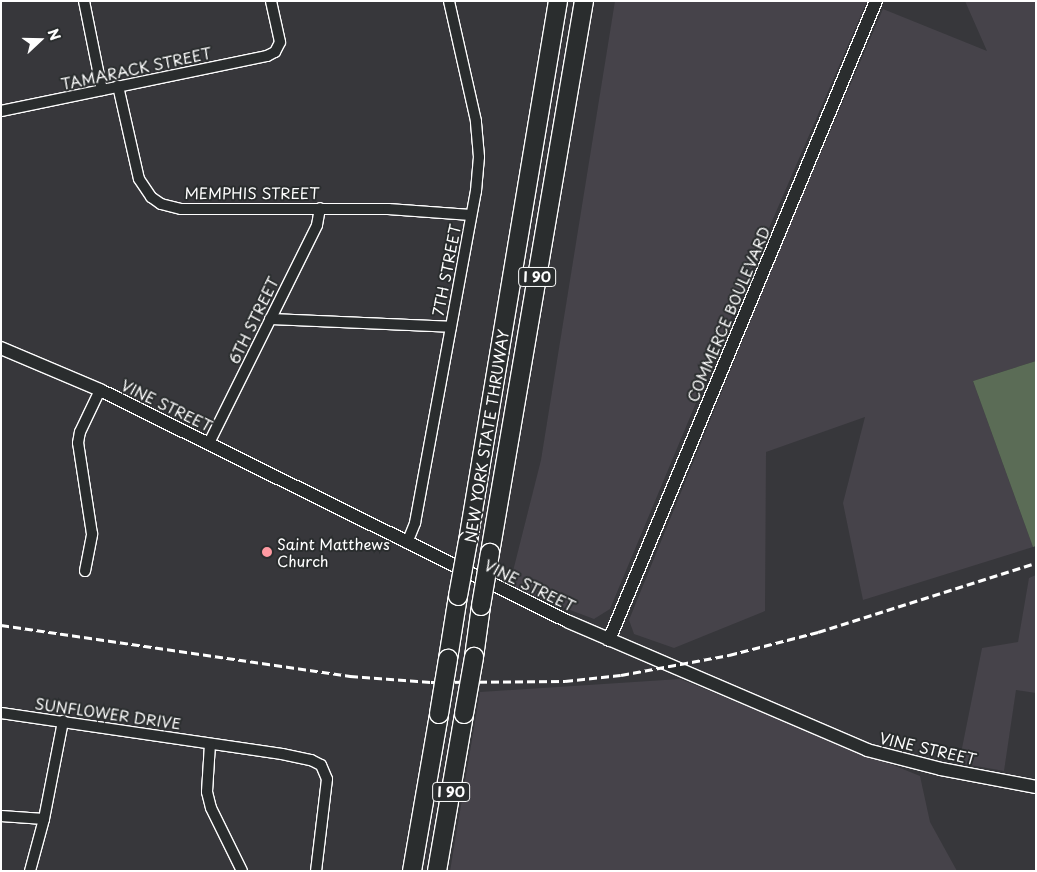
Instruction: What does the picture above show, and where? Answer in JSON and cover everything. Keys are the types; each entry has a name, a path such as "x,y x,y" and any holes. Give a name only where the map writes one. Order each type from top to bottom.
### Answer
{"highway":[{"name":"NEW YORK STATE THRUWAY","path":"412,871 558,1"},
{"name":"NEW YORK STATE THRUWAY","path":"437,871 584,1"}],"street":[{"path":"84,1 102,90"},
{"name":"TAMARACK STREET","path":"1,111 267,56 276,52 280,42 272,1"},
{"name":"7TH STREET","path":"407,543 415,523 472,215 479,158 476,122 449,1"},
{"name":"COMMERCE BOULEVARD","path":"609,640 876,1"},
{"name":"MEMPHIS STREET","path":"118,86 139,179 151,197 162,204 181,209 388,209 472,215"},
{"name":"6TH STREET","path":"209,443 317,225 320,208"},
{"path":"270,319 451,327"},
{"name":"VINE STREET","path":"1,348 100,390 407,543 609,640 867,750 941,769 1036,787"},
{"path":"85,571 92,534 78,442 80,432 100,390"},
{"name":"SUNFLOWER DRIVE","path":"1,713 282,754 311,760 322,765 327,779 316,871"},
{"path":"30,871 44,819 63,721"},
{"path":"210,744 207,792 211,808 242,871"},
{"path":"1,816 44,819"}],"shaded area":[{"path":"615,1 867,1 766,235 610,609 594,619 509,587 541,460"},
{"path":"965,1 1036,1 1036,361 973,381 1033,547 863,600 843,503 865,417 766,452 765,611 674,648 634,634 629,620 786,234 883,9 987,51"},
{"path":"1036,575 1036,693 1016,690 1004,771 959,763 982,648 1018,642 1029,578"},
{"path":"680,679 920,776 930,822 957,871 450,871 480,692"}],"green space":[{"path":"1036,361 1036,546 1033,547 973,381"}],"railway":[{"path":"1,625 350,676 431,682 565,681 621,675 729,655 818,632 1036,563"}],"place":[{"name":"Saint Matthews Church","path":"267,552"}]}
